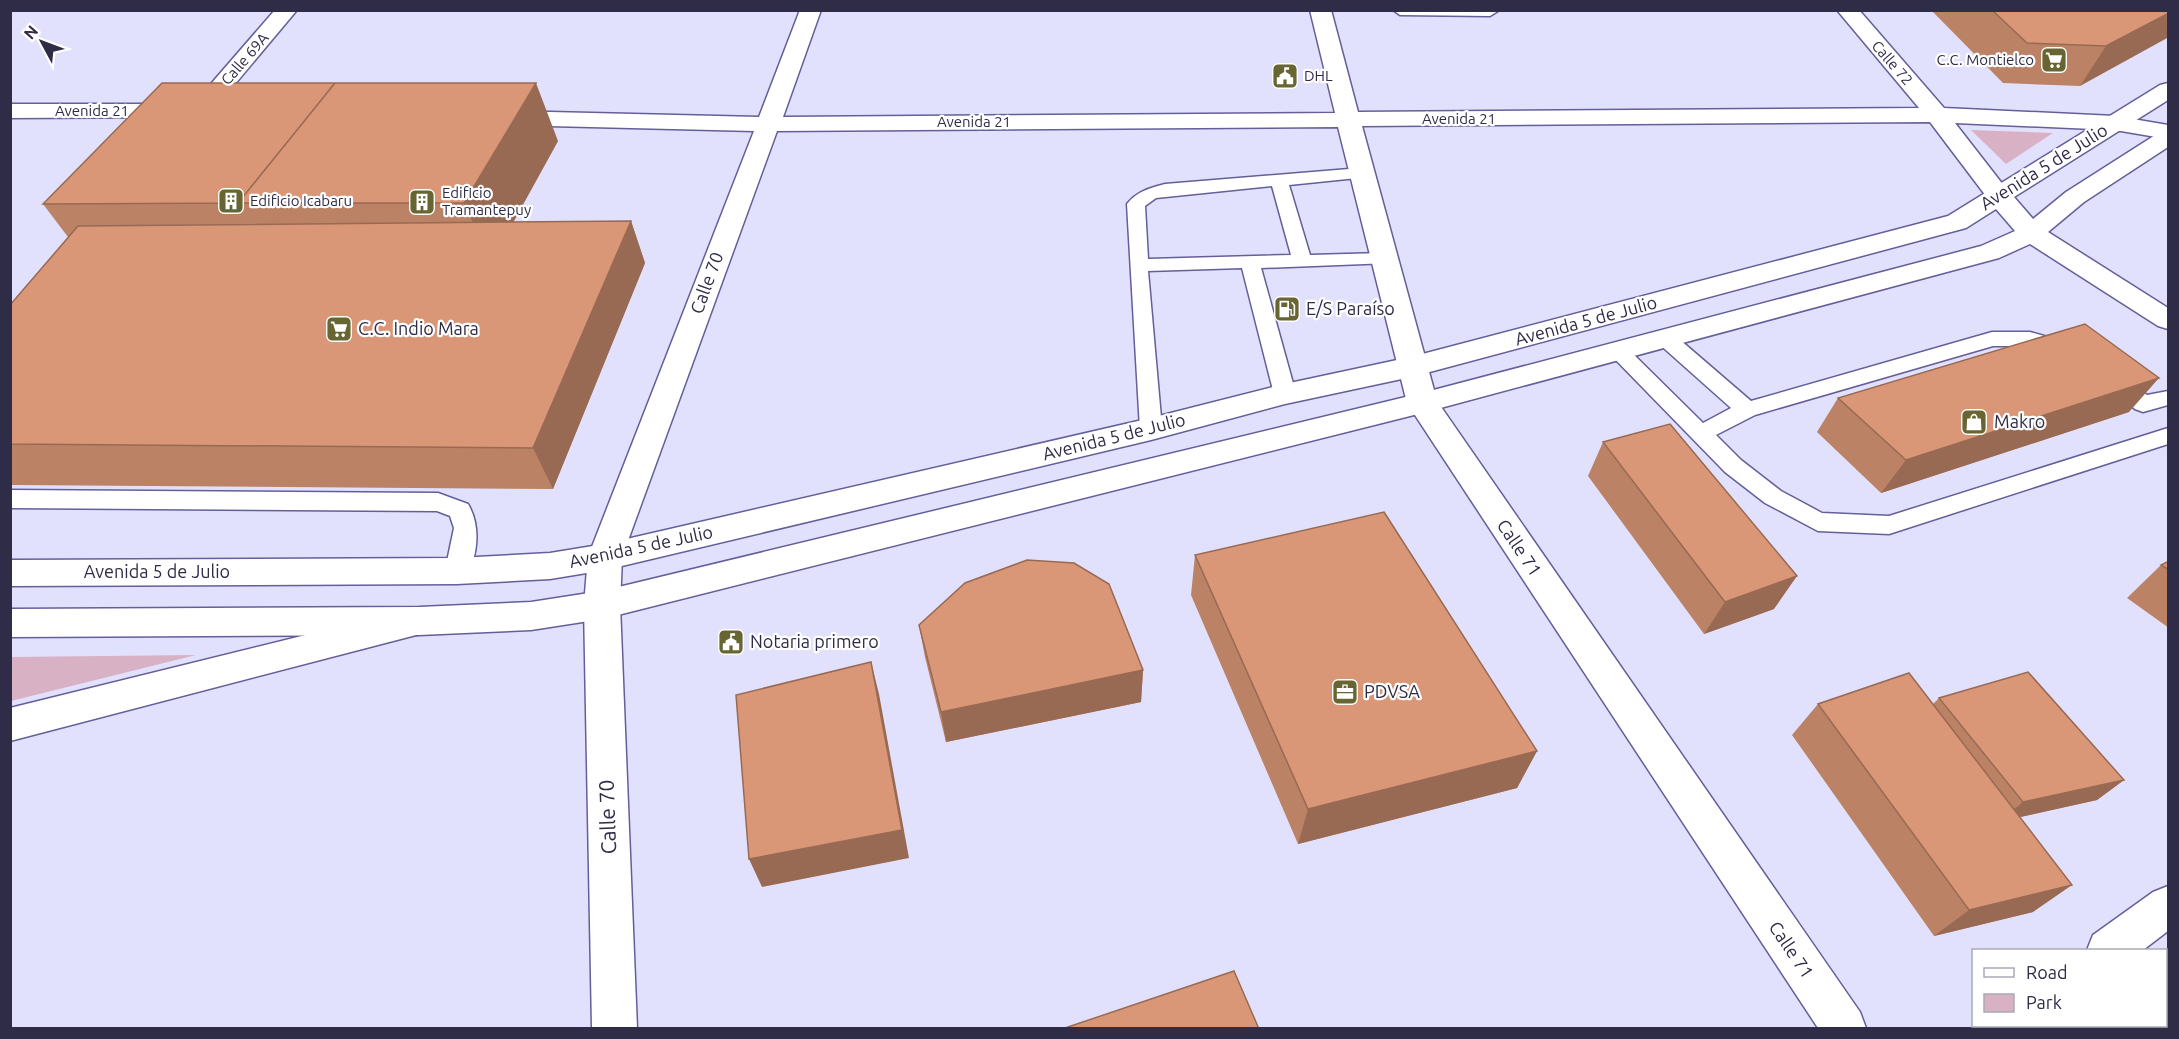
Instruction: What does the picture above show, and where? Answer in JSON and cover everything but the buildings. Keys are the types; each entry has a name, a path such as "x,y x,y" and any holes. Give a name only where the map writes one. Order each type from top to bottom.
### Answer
{"street":[{"name":"Calle 69A","path":"177,137 213,111 287,10"},
{"name":"Calle 70","path":"605,557 812,10"},
{"name":"Calle 71","path":"1320,10 1422,403 1844,1029"},
{"name":"Calle 72","path":"1847,10 1937,115 1998,195 2031,233 2169,320"},
{"name":"Avenida 5 de Julio","path":"10,573 457,571 550,566 605,557 1151,429 1285,394 1411,367 1957,222 2169,90"},
{"name":"Avenida 21","path":"10,111 213,111"},
{"name":"Avenida 21","path":"484,117 767,124 1937,115 2115,123 2169,132"},
{"name":"Avenida 5 de Julio","path":"10,623 419,621 531,616 602,605 1422,403 1990,252 2031,233 2075,197 2169,137"},
{"path":"602,605 605,557"},
{"name":"Calle 70","path":"602,605 614,1029"},
{"path":"10,725 419,621"},
{"path":"2111,949 2169,906"}],"lane":[{"path":"1400,10 1490,11"},
{"path":"1151,429 1138,266 1136,204 1149,194 1361,173"},
{"path":"1279,180 1302,259"},
{"path":"1138,266 1383,258"},
{"path":"1250,262 1285,394"},
{"path":"1665,338 1748,411"},
{"path":"1702,433 1748,411 1992,339 2030,339 2079,354"},
{"path":"1618,351 1733,466 1773,497 1818,522 1889,525 2163,438 2144,404 2097,368"},
{"path":"2144,404 2169,398"},
{"path":"10,499 438,502 460,510 466,528 457,571"}],"green space":[{"path":"1971,130 2053,133 2006,164"},
{"path":"196,655 11,701 11,657"}],"place":[{"name":"C.C. Montielco","path":"2054,60"},
{"name":"DHL","path":"1285,76"},
{"name":"Edificio Icabaru","path":"231,201"},
{"name":"Edificio Tramantepuy","path":"422,202"},
{"name":"E/S Paraíso","path":"1287,309"},
{"name":"C.C. Indio Mara","path":"339,329"},
{"name":"Makro","path":"1974,422"},
{"name":"Notaria primero","path":"731,642"},
{"name":"PDVSA","path":"1345,692"}]}
